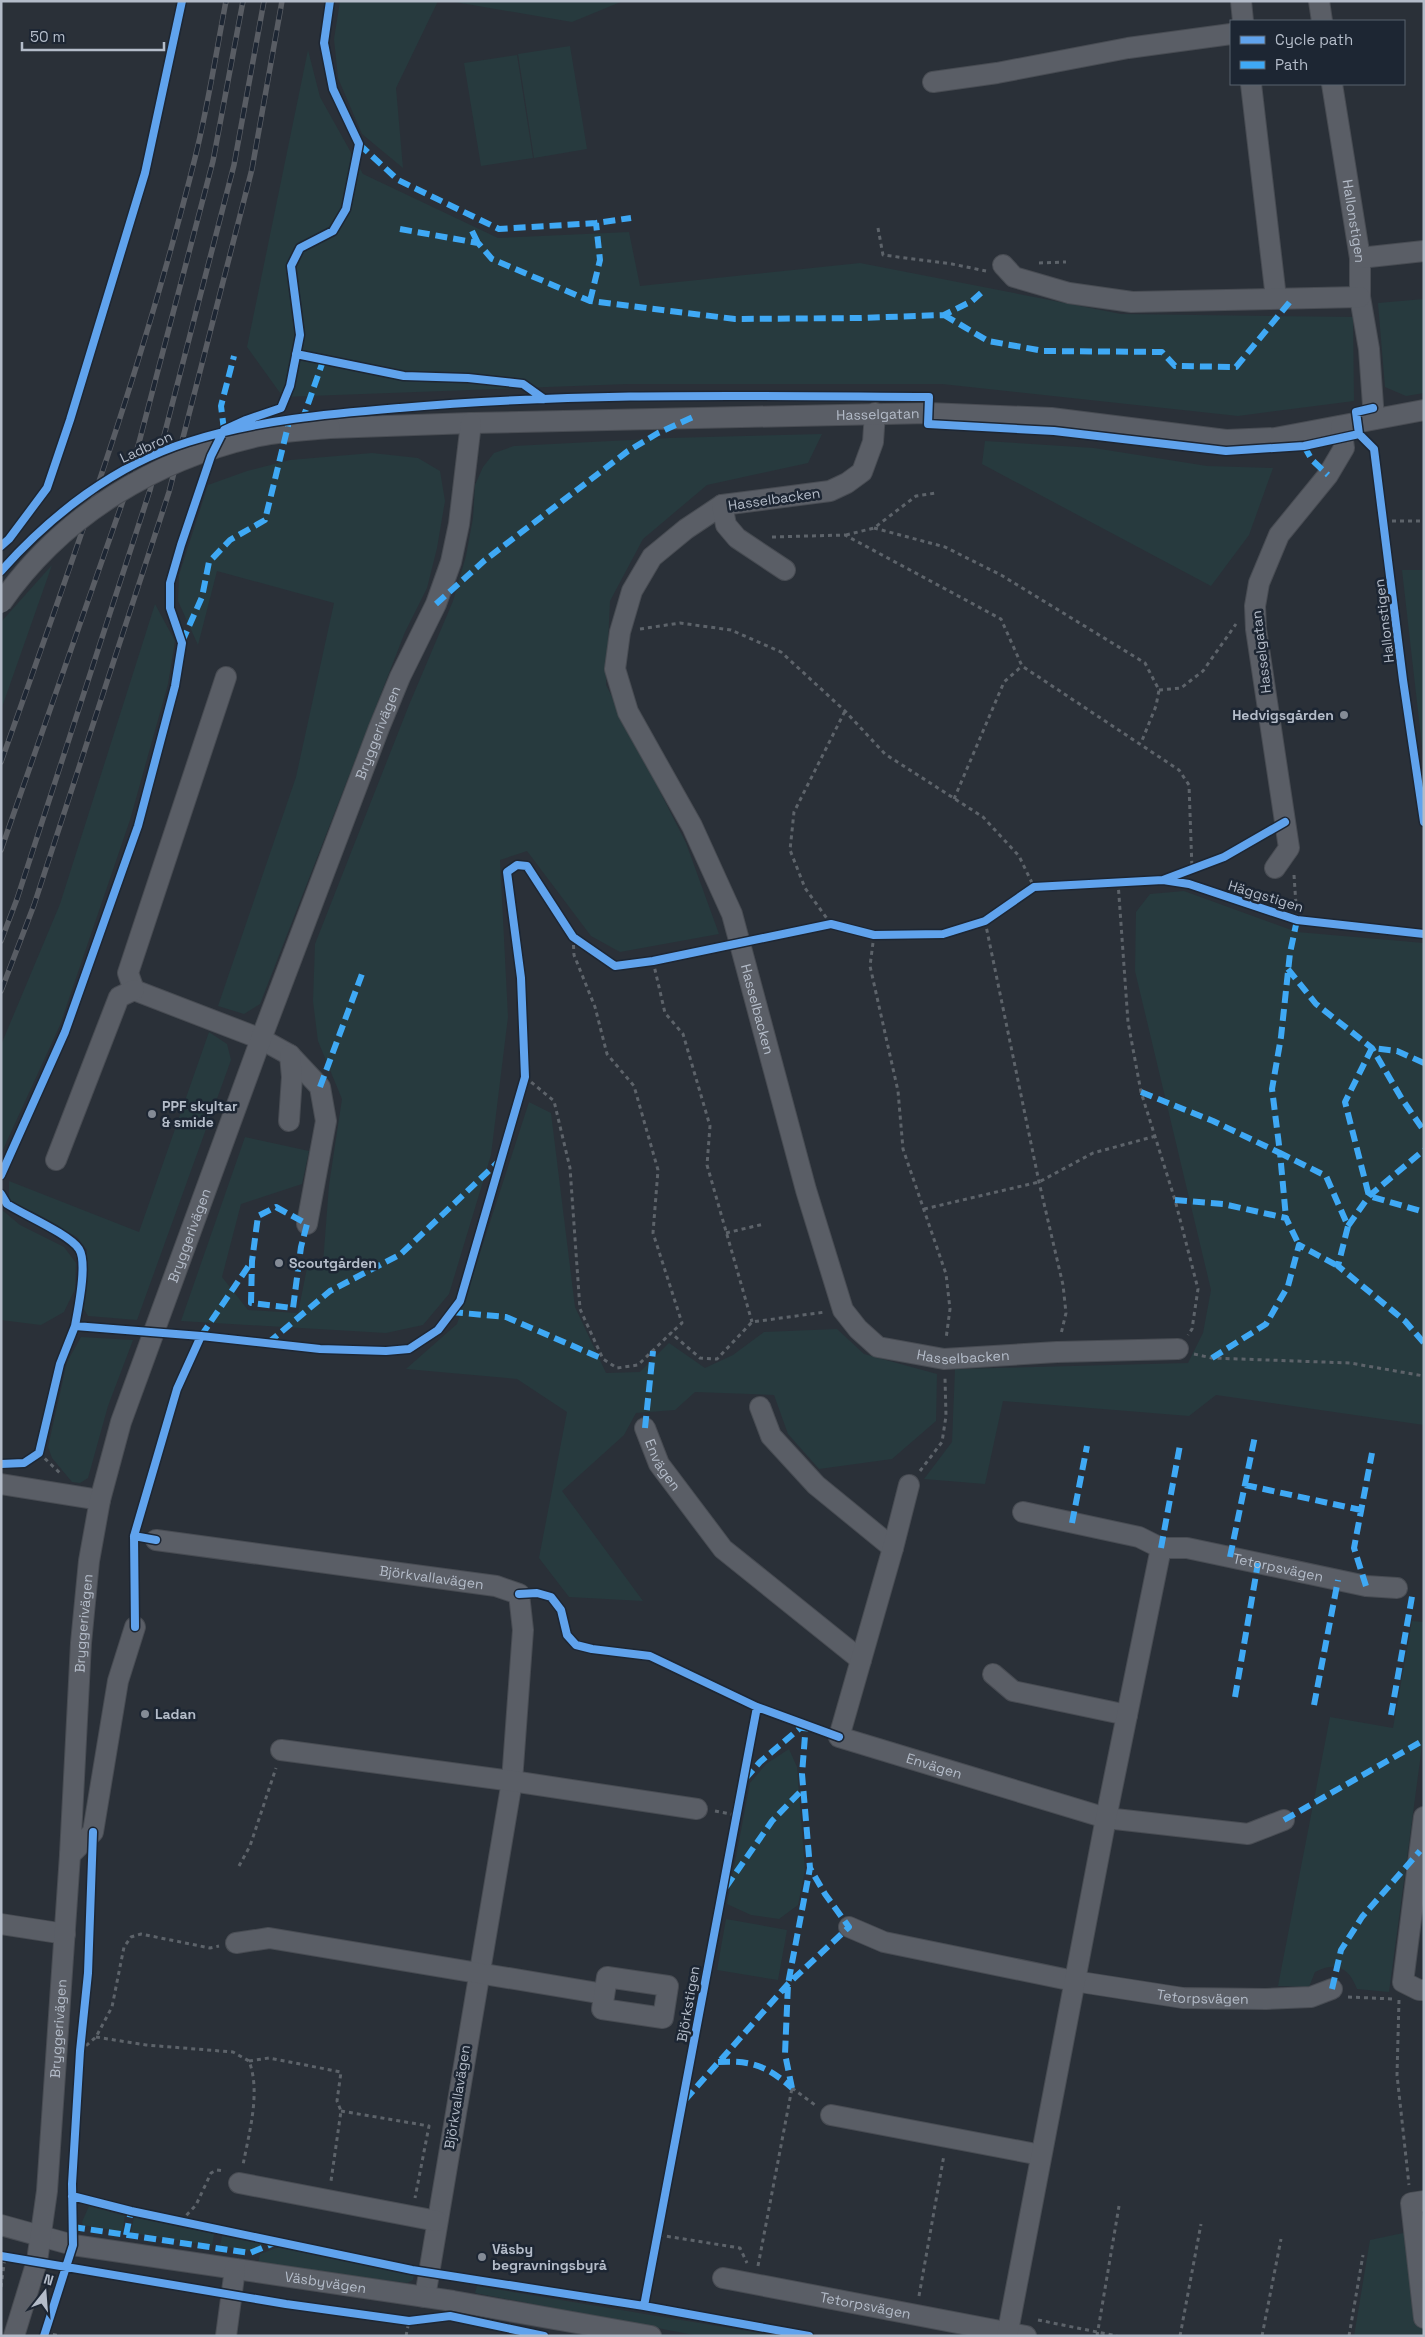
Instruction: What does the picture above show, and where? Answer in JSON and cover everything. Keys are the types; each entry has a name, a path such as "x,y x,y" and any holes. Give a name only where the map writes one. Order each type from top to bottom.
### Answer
{"street":[{"path":"1240,1 1243,20"},
{"path":"1319,1 1322,20"},
{"path":"933,82 997,73 1128,48 1230,34"},
{"path":"1251,85 1276,298"},
{"name":"Hallonstigen","path":"1332,85 1360,258 1360,297 1369,349 1374,419"},
{"path":"1360,258 1424,251"},
{"path":"1003,265 1014,277 1069,293 1132,302 1360,297"},
{"name":"Hasselgatan","path":"471,422 928,413 1051,418 1226,440 1275,438 1424,410"},
{"name":"Hasselbacken","path":"875,413 873,442 862,472 847,483 830,491 722,505 686,528 652,558 632,591 620,632 615,669 628,712 692,826 732,914 806,1190 843,1310 858,1329 878,1347 944,1359 1057,1352 1178,1350"},
{"name":"Ladbron","path":"1,603 36,557 96,507 135,482 191,456 220,446 260,436 330,428 471,422"},
{"name":"Bryggerivägen","path":"10,2334 36,2261 47,2191 70,1855 81,1642 90,1561 100,1500 121,1422 261,1039 379,728 400,677 436,604 451,562 459,524 471,422"},
{"name":"Hasselgatan","path":"1289,848 1256,629 1255,606 1259,583 1278,535 1328,475 1344,448 1341,426"},
{"path":"722,505 726,525 737,538 784,570"},
{"path":"134,990 128,973 226,677"},
{"path":"1275,868 1289,848"},
{"path":"56,1160 118,998 134,990 261,1039 290,1055 320,1086 326,1121 307,1224"},
{"path":"289,1121 292,1077 290,1055"},
{"path":"760,1407 771,1436 816,1485 893,1548"},
{"name":"Envägen","path":"645,1428 659,1464 723,1549 861,1660"},
{"path":"1,1484 100,1500"},
{"name":"Envägen","path":"909,1485 839,1737 1106,1818"},
{"name":"Tetorpsvägen","path":"1023,1512 1139,1537 1161,1548 1188,1548 1366,1586 1397,1588"},
{"name":"Björkvallavägen","path":"156,1540 496,1586 519,1594 523,1630 512,1781 424,2297"},
{"path":"1013,2330 1041,2156 1074,1981 1161,1548"},
{"path":"70,1855 94,1832 118,1681 135,1627"},
{"path":"993,1674 1013,1691 1127,1715"},
{"path":"281,1750 512,1781 697,1809"},
{"path":"1106,1818 1248,1834 1284,1820"},
{"path":"1424,1818 1401,1991 1424,1990"},
{"path":"1,1924 65,1934"},
{"name":"Tetorpsvägen","path":"849,1927 884,1942 1074,1981 1184,1998 1266,2000 1311,1998 1332,1989"},
{"path":"236,1943 269,1938 604,1994"},
{"path":"830,2115 1041,2156"},
{"path":"240,2178 328,2200 437,2221"},
{"path":"1418,2202 1424,2318"},
{"name":"Väsbyvägen","path":"1,2225 73,2245 424,2297 620,2333 651,2336"},
{"path":"226,2336 235,2269"},
{"name":"Tetorpsvägen","path":"723,2278 756,2278 915,2314 1013,2330"}],"path":[{"path":"878,228 882,254 952,264 984,272 1003,265 1066,262"},
{"path":"737,538 845,535 874,528 916,496 936,493"},
{"path":"1383,512 1385,530"},
{"path":"1384,521 1424,521"},
{"path":"874,528 946,547 1001,575 1145,663 1159,690 1156,706 1140,743"},
{"path":"845,535 1000,619 1022,666 1180,770 1189,785 1192,869"},
{"path":"1159,690 1182,688 1203,670 1242,616 1255,606"},
{"path":"620,632 680,623 731,630 781,652 845,711 884,754 983,817 1019,856 1034,887"},
{"path":"954,799 1004,682 1022,666"},
{"path":"830,924 805,888 790,850 794,812 845,711"},
{"path":"1289,848 1297,920"},
{"path":"1118,882 1128,1022 1141,1092 1156,1136 1198,1288 1192,1329 1178,1350 1212,1358 1350,1362 1424,1376"},
{"path":"1108,883 1127,882"},
{"path":"1026,892 1034,887 1043,886"},
{"path":"977,924 994,915"},
{"path":"985,921 1039,1182 1063,1285 1066,1313 1057,1352"},
{"path":"821,926 830,924 839,926"},
{"path":"525,1077 554,1101 570,1168 580,1309 603,1359 617,1368 638,1366 682,1323 653,1233 658,1170 634,1086 607,1054 594,1007 574,955 576,939 568,929"},
{"path":"865,932 874,935 884,935"},
{"path":"874,935 870,966 898,1091 903,1148 946,1274 950,1309 944,1359 946,1416 942,1442 909,1485"},
{"path":"644,962 663,959"},
{"path":"653,961 665,1014 683,1034 710,1126 706,1165 752,1322"},
{"path":"522,1086 525,1077 525,1067"},
{"path":"924,1209 1039,1182 1093,1154 1156,1136"},
{"path":"726,1233 764,1224"},
{"path":"671,1333 700,1358 717,1359 752,1322 843,1310"},
{"path":"32,1458 40,1453 42,1444"},
{"path":"40,1453 64,1477"},
{"path":"239,1866 250,1846 270,1792 281,1750"},
{"path":"724,1812 736,1811 734,1824"},
{"path":"80,2052 96,2037 112,2007 124,1946 131,1937 141,1934 210,1948 236,1943"},
{"path":"1332,1989 1349,1997 1401,1991 1397,2074 1418,2202"},
{"path":"688,2013 698,2015"},
{"path":"96,2037 146,2045 233,2052 249,2061 269,2058 341,2072 337,2101 341,2111 328,2200"},
{"path":"79,2061 81,2042"},
{"path":"177,2220 196,2205 212,2173 217,2170 240,2178 252,2119 254,2073 249,2061"},
{"path":"756,2278 792,2088 830,2115"},
{"path":"341,2111 429,2126 412,2216"},
{"path":"915,2314 947,2137"},
{"path":"1097,2334 1119,2206"},
{"path":"177,2220 190,2223"},
{"path":"1180,2336 1201,2224"},
{"path":"657,2244 660,2226"},
{"path":"658,2235 740,2248 756,2278"},
{"path":"1262,2336 1280,2238"},
{"path":"1349,2336 1363,2255"},
{"path":"1,2287 3,2257 36,2261"},
{"path":"400,2320 413,2320 406,2336"},
{"path":"47,2325 44,2335 61,2336"},
{"path":"1013,2330 1118,2336"}],"green space":[{"path":"340,1 438,1 396,88 403,168 362,134 338,78 334,39"},
{"path":"449,1 623,1 572,22"},
{"path":"570,46 587,149 534,158 518,54"},
{"path":"308,50 320,97 363,174 498,238 629,232 640,286 860,263 1121,314 1353,317 1354,401 1238,416 942,384 628,384 283,397 247,347"},
{"path":"517,55 533,158 481,166 464,63"},
{"path":"1424,299 1424,393 1406,396 1385,387 1378,303"},
{"path":"822,434 808,463 707,485 643,539 610,601 606,685 686,843 719,934 620,952 591,936 527,851 500,860 508,1017 491,1155 449,1294 423,1325 386,1333 181,1321 245,1137 309,1151 302,1184 241,1204 222,1277 248,1310 298,1313 308,1263 323,1263 329,1185 342,1099 318,1041 313,1001 315,944 409,705 453,601 466,556 473,518 475,485 483,467 494,453 514,446 669,438"},
{"path":"985,441 1094,448 1207,466 1273,468 1249,535 1211,586 982,464"},
{"path":"372,453 418,458 440,471 445,501 437,548 427,588 405,632 260,1004 244,1014 218,1006 296,777 334,603 217,571 198,645 178,601 179,575 208,485 247,471 290,460"},
{"path":"52,565 1,710 1,622"},
{"path":"1402,570 1424,570 1424,764"},
{"path":"155,604 175,641 168,684 130,820 60,1025 1,1154 1,1045 60,904"},
{"path":"1184,891 1297,932 1424,943 1424,1425 1216,1395 1189,1416 1003,1401 985,1484 924,1479 952,1442 955,1369 1188,1363 1203,1333 1211,1290 1135,971 1136,912 1150,894"},
{"path":"209,1032 227,1044 231,1060 137,1320 88,1316 83,1308 87,1250 77,1237 29,1212 9,1199 9,1181 139,1232"},
{"path":"529,1102 551,1113 575,1307 606,1373 640,1372 669,1343 705,1368 733,1355 764,1332 837,1329 864,1354 937,1374 936,1421 892,1459 819,1469 788,1434 774,1395 695,1392 675,1410 636,1413 624,1435 562,1491 643,1601 569,1597 539,1558 567,1412 517,1379 406,1369 457,1324"},
{"path":"1,1209 20,1225 64,1247 76,1263 75,1289 64,1312 41,1325 1,1320"},
{"path":"81,1337 133,1340 108,1406 88,1478 80,1483 72,1482 52,1458 48,1447 67,1362"},
{"path":"1412,1621 1424,1622 1424,1731 1389,1992 1357,1989 1346,1971 1335,1967 1315,1972 1309,1987 1278,1986 1330,1717 1393,1728"},
{"path":"789,1749 797,1767 805,1870 798,1905 779,1919 751,1915 727,1904 750,1783 766,1764"},
{"path":"726,1919 787,1930 778,1980 717,1970"},
{"path":"89,2206 125,2216 122,2232 83,2225 82,2222"},
{"path":"134,2217 214,2234 212,2246 131,2233"},
{"path":"1408,2232 1424,2320 1424,2336 1354,2336 1370,2240"},
{"path":"222,2236 263,2244 251,2251 220,2246"},
{"path":"279,2247 414,2273 413,2280 407,2283 258,2263 260,2254"},
{"path":"477,2286 778,2336 699,2336 475,2293"}],"railway":[{"path":"1,762 106,462 153,311 200,138 226,1"},
{"path":"1,850 126,492 213,161 243,1"},
{"path":"1,941 17,899 150,490 234,165 264,1"},
{"path":"1,991 34,905 169,492 252,169 282,1"}],"marked path":[{"path":"359,144 398,180 499,229 596,223 631,218"},
{"path":"590,301 600,260 596,223"},
{"path":"400,229 478,243 492,259 590,301 735,319 944,315 972,301 981,293"},
{"path":"472,231 478,243"},
{"path":"944,315 988,341 1044,351 1162,352 1175,366 1236,367 1293,298"},
{"path":"224,430 221,406 234,356"},
{"path":"302,421 323,361"},
{"path":"182,642 202,597 209,562 230,540 265,520 288,426 286,416"},
{"path":"436,604 485,560 628,451 658,433 693,417"},
{"path":"1304,446 1312,460 1328,475"},
{"path":"1297,920 1290,953 1281,1037 1272,1089 1280,1153 1326,1176 1348,1226 1338,1266 1405,1321 1424,1343"},
{"path":"1288,969 1316,1004 1372,1048 1402,1099 1424,1131"},
{"path":"320,1087 362,974"},
{"path":"1424,1063 1397,1051 1372,1048 1345,1102 1369,1196 1424,1212"},
{"path":"1141,1092 1213,1121 1280,1153 1286,1218"},
{"path":"1348,1226 1369,1196 1424,1150"},
{"path":"268,1343 330,1291 401,1254 498,1162"},
{"path":"1175,1200 1223,1204 1286,1218 1299,1245"},
{"path":"276,1207 307,1224 301,1247 293,1308 251,1303 252,1261 258,1216 276,1207"},
{"path":"1212,1358 1266,1324 1288,1286 1299,1245 1338,1266"},
{"path":"201,1336 252,1261"},
{"path":"451,1312 506,1317 603,1359"},
{"path":"645,1428 653,1351"},
{"path":"1230,1557 1255,1436"},
{"path":"1161,1548 1180,1445"},
{"path":"1072,1523 1087,1446"},
{"path":"1366,1586 1354,1548 1372,1453"},
{"path":"1245,1485 1361,1510"},
{"path":"1235,1697 1258,1563"},
{"path":"1314,1705 1338,1580"},
{"path":"1391,1715 1413,1591"},
{"path":"745,1779 760,1762 806,1723"},
{"path":"792,2088 785,2054 788,1984 810,1868 802,1774 806,1723"},
{"path":"1284,1820 1424,1740"},
{"path":"726,1887 772,1821 803,1789"},
{"path":"1332,1989 1341,1950 1362,1917 1420,1851"},
{"path":"685,2100 788,1984 849,1927 825,1894 810,1868"},
{"path":"718,2062 740,2062 758,2066 775,2074 792,2088"},
{"path":"126,2235 131,2211"},
{"path":"73,2227 250,2253 274,2243"}],"cycle path":[{"path":"1,546 9,539 47,488 70,420 145,173 182,1"},
{"path":"1,1175 65,1032 138,826 175,686 182,643 170,608 170,583 211,456 224,430 281,408 290,386 300,335 291,266 300,248 333,231 346,209 359,144 333,89 324,43 330,1"},
{"path":"296,354 404,376 468,378 523,384 544,399"},
{"path":"1,571 41,530 86,494 110,478 161,452 214,434 240,428 293,419 347,413 466,403 598,397 929,397 928,424 1054,431 1226,451 1304,446 1359,434"},
{"path":"1373,408 1356,412 1359,434 1374,449 1403,680 1424,822"},
{"path":"201,1336 320,1349 386,1351 409,1349 438,1330 460,1301 525,1077 521,978 507,872 517,865 527,866 573,937 615,966 653,961 831,924 874,935 943,934 985,921 1034,887 1163,880 1224,857 1285,822"},
{"name":"Häggstigen","path":"1163,880 1189,884 1297,920 1424,934"},
{"path":"1,1194 7,1204 66,1237 79,1249 83,1265 75,1326"},
{"path":"1,1464 24,1463 39,1453 60,1364 75,1326 201,1336 177,1389 134,1536"},
{"path":"135,1627 134,1536 156,1540"},
{"path":"519,1594 537,1593 551,1597 561,1610 567,1635 576,1645 592,1649 650,1656 757,1707 839,1737"},
{"name":"Björkstigen","path":"644,2306 757,1707"},
{"path":"44,2336 73,2245 72,2184 80,2051 88,1973 93,1832"},
{"path":"72,2196 131,2211 412,2270 644,2306 809,2336"},
{"path":"1,2256 286,2304 409,2321 450,2316 544,2336"}],"place":[{"name":"Hedvigsgården","path":"1344,715"},
{"name":"PPF skyltar & smide","path":"152,1114"},
{"name":"Scoutgården","path":"279,1263"},
{"name":"Ladan","path":"145,1714"},
{"name":"Väsby begravningsbyrå","path":"482,2257"}]}
